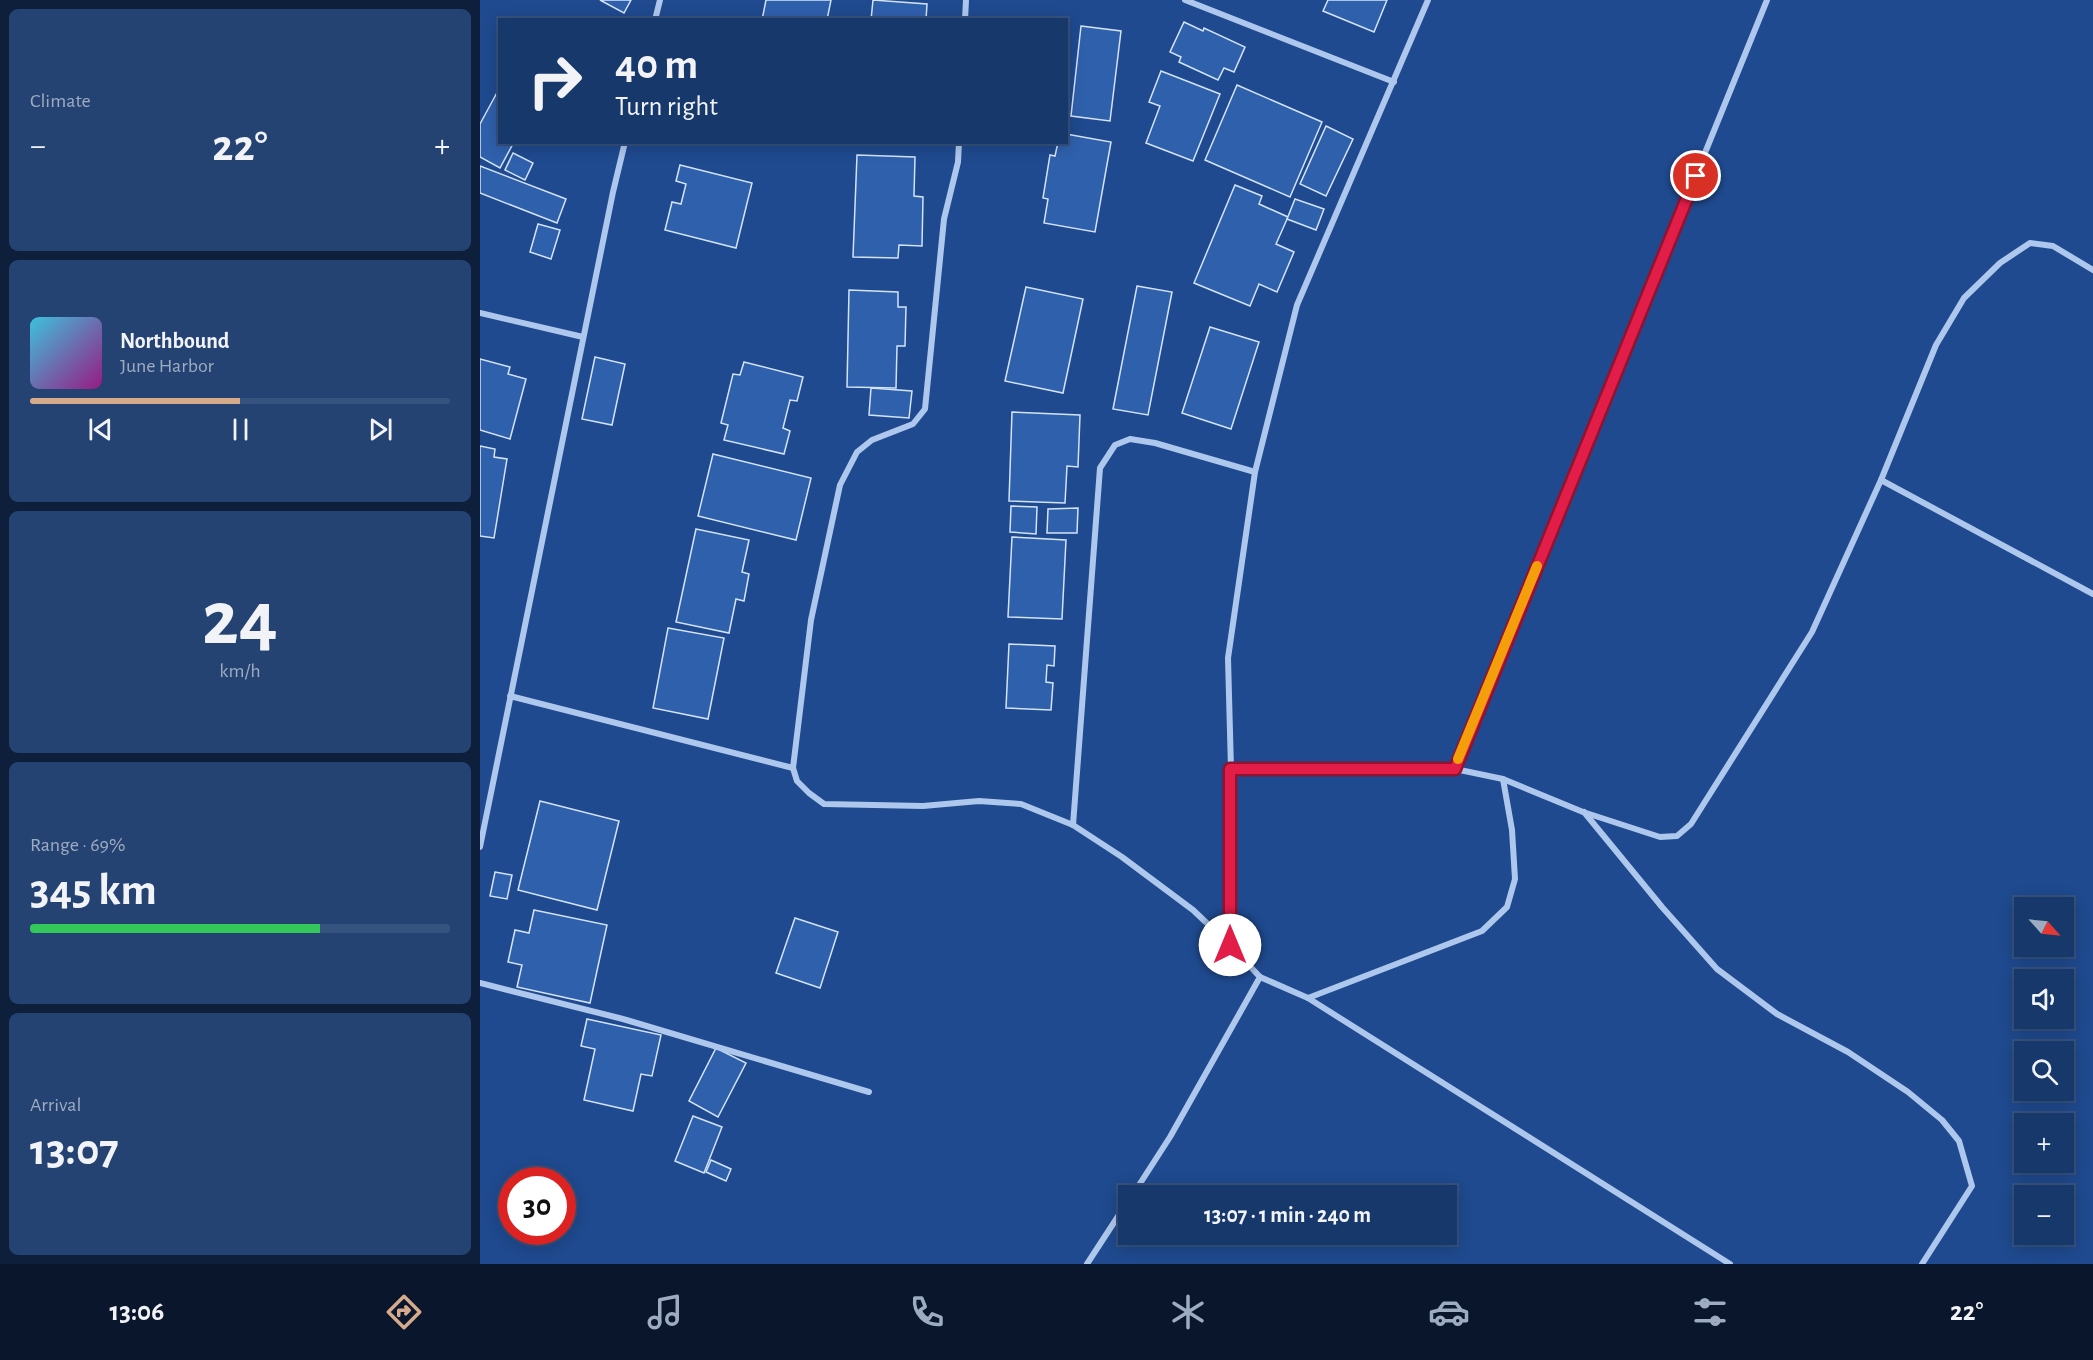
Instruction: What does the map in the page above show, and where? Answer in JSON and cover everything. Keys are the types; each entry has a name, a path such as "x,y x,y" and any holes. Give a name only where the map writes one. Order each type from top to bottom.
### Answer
{"street":[{"path":"656,18 660,0"},
{"path":"965,18 966,0"},
{"path":"1185,0 1394,82"},
{"path":"1230,945 1228,658 1254,472 1297,305 1428,0"},
{"path":"1455,769 1767,0"},
{"path":"480,847 583,337 625,144"},
{"path":"959,144 958,162 944,219 925,409 913,424 872,440 857,452 840,484 811,620 793,768 797,781 809,794 825,804 923,806 979,801 1021,804 1073,825 1122,857 1193,910 1260,976 1308,999 1730,1264"},
{"path":"1230,769 1455,769 1503,779 1583,812 1660,837 1677,836 1691,824 1812,632 1881,480 1936,345 1964,298 2000,263 2030,243 2053,246 2093,270"},
{"path":"480,313 583,337"},
{"path":"1073,825 1100,468 1115,445 1130,439 1155,443 1254,472"},
{"path":"1881,480 2093,594"},
{"path":"510,696 793,768"},
{"path":"1308,999 1482,931 1507,907 1515,879 1512,830 1503,779"},
{"path":"1583,812 1717,969 1777,1014 1848,1052 1908,1092 1942,1120 1959,1141 1972,1185 1922,1264"},
{"path":"1139,1185 1170,1137 1260,976"},
{"path":"480,983 623,1018 869,1092"},
{"path":"1088,1264 1118,1218"}],"building":[{"path":"600,0 631,0 624,13"},
{"path":"766,0 831,0 827,18 762,18"},
{"path":"873,0 927,4 926,18 871,18"},
{"path":"1328,0 1387,0 1374,32 1323,11"},
{"path":"1184,22 1203,31 1204,28 1245,47 1234,72 1224,68 1218,80 1179,62 1181,57 1170,52"},
{"path":"1081,26 1121,31 1110,121 1071,116"},
{"path":"1161,71 1220,94 1193,161 1146,143 1160,106 1149,102"},
{"path":"1237,85 1322,122 1290,197 1205,160"},
{"path":"498,91 498,144 513,144 500,168 480,157 480,124"},
{"path":"1326,126 1353,139 1326,196 1300,184"},
{"path":"1068,134 1111,142 1095,232 1044,223 1048,199 1043,198 1050,155 1055,156 1058,144 1068,144"},
{"path":"513,153 533,163 525,180 505,170"},
{"path":"857,155 915,157 914,196 923,197 922,246 899,245 898,258 853,257"},
{"path":"680,165 752,183 736,248 665,230 672,202 681,204 686,184 676,181"},
{"path":"480,166 566,199 557,223 480,193"},
{"path":"1235,185 1262,196 1259,204 1288,217 1276,244 1294,252 1277,292 1259,284 1250,306 1194,283"},
{"path":"1295,199 1324,209 1316,230 1287,219"},
{"path":"538,224 560,230 551,259 530,252"},
{"path":"1137,286 1172,292 1148,415 1113,409"},
{"path":"1026,287 1083,299 1063,393 1005,381"},
{"path":"849,290 898,292 898,307 906,307 905,346 897,346 896,388 847,387"},
{"path":"1210,327 1259,342 1231,429 1182,413"},
{"path":"595,357 625,364 612,425 582,419"},
{"path":"480,359 510,367 508,374 526,379 510,439 480,430"},
{"path":"744,362 803,377 797,401 790,400 783,428 790,431 784,454 724,440 728,425 721,423 733,374 740,375"},
{"path":"871,388 912,391 909,418 869,415"},
{"path":"1012,412 1080,415 1078,467 1067,466 1065,503 1009,501"},
{"path":"480,446 495,449 494,457 507,459 494,538 480,536"},
{"path":"713,454 811,478 796,540 698,516"},
{"path":"1011,506 1037,507 1036,534 1010,532"},
{"path":"1078,508 1077,533 1047,533 1048,509"},
{"path":"696,529 749,540 742,572 749,574 744,601 736,599 729,633 676,622"},
{"path":"1012,537 1066,540 1062,619 1008,617"},
{"path":"668,628 724,638 708,719 653,708"},
{"path":"1009,644 1055,646 1054,666 1047,665 1046,682 1053,683 1051,710 1006,708"},
{"path":"540,801 619,821 597,910 518,890"},
{"path":"495,872 512,875 507,899 490,896"},
{"path":"534,910 607,925 590,1003 517,987 522,965 508,962 515,930 529,933"},
{"path":"795,918 838,932 820,988 776,973"},
{"path":"587,1019 661,1035 652,1076 641,1074 633,1111 584,1100 595,1049 581,1046"},
{"path":"716,1048 746,1063 718,1117 689,1101"},
{"path":"693,1116 722,1127 704,1173 675,1161"},
{"path":"711,1160 731,1169 726,1181 706,1172"}],"slow traffic":[{"path":"1458,759 1537,566"}],"route":[{"path":"1230,945 1230,769 1455,769 1696,176"}]}
